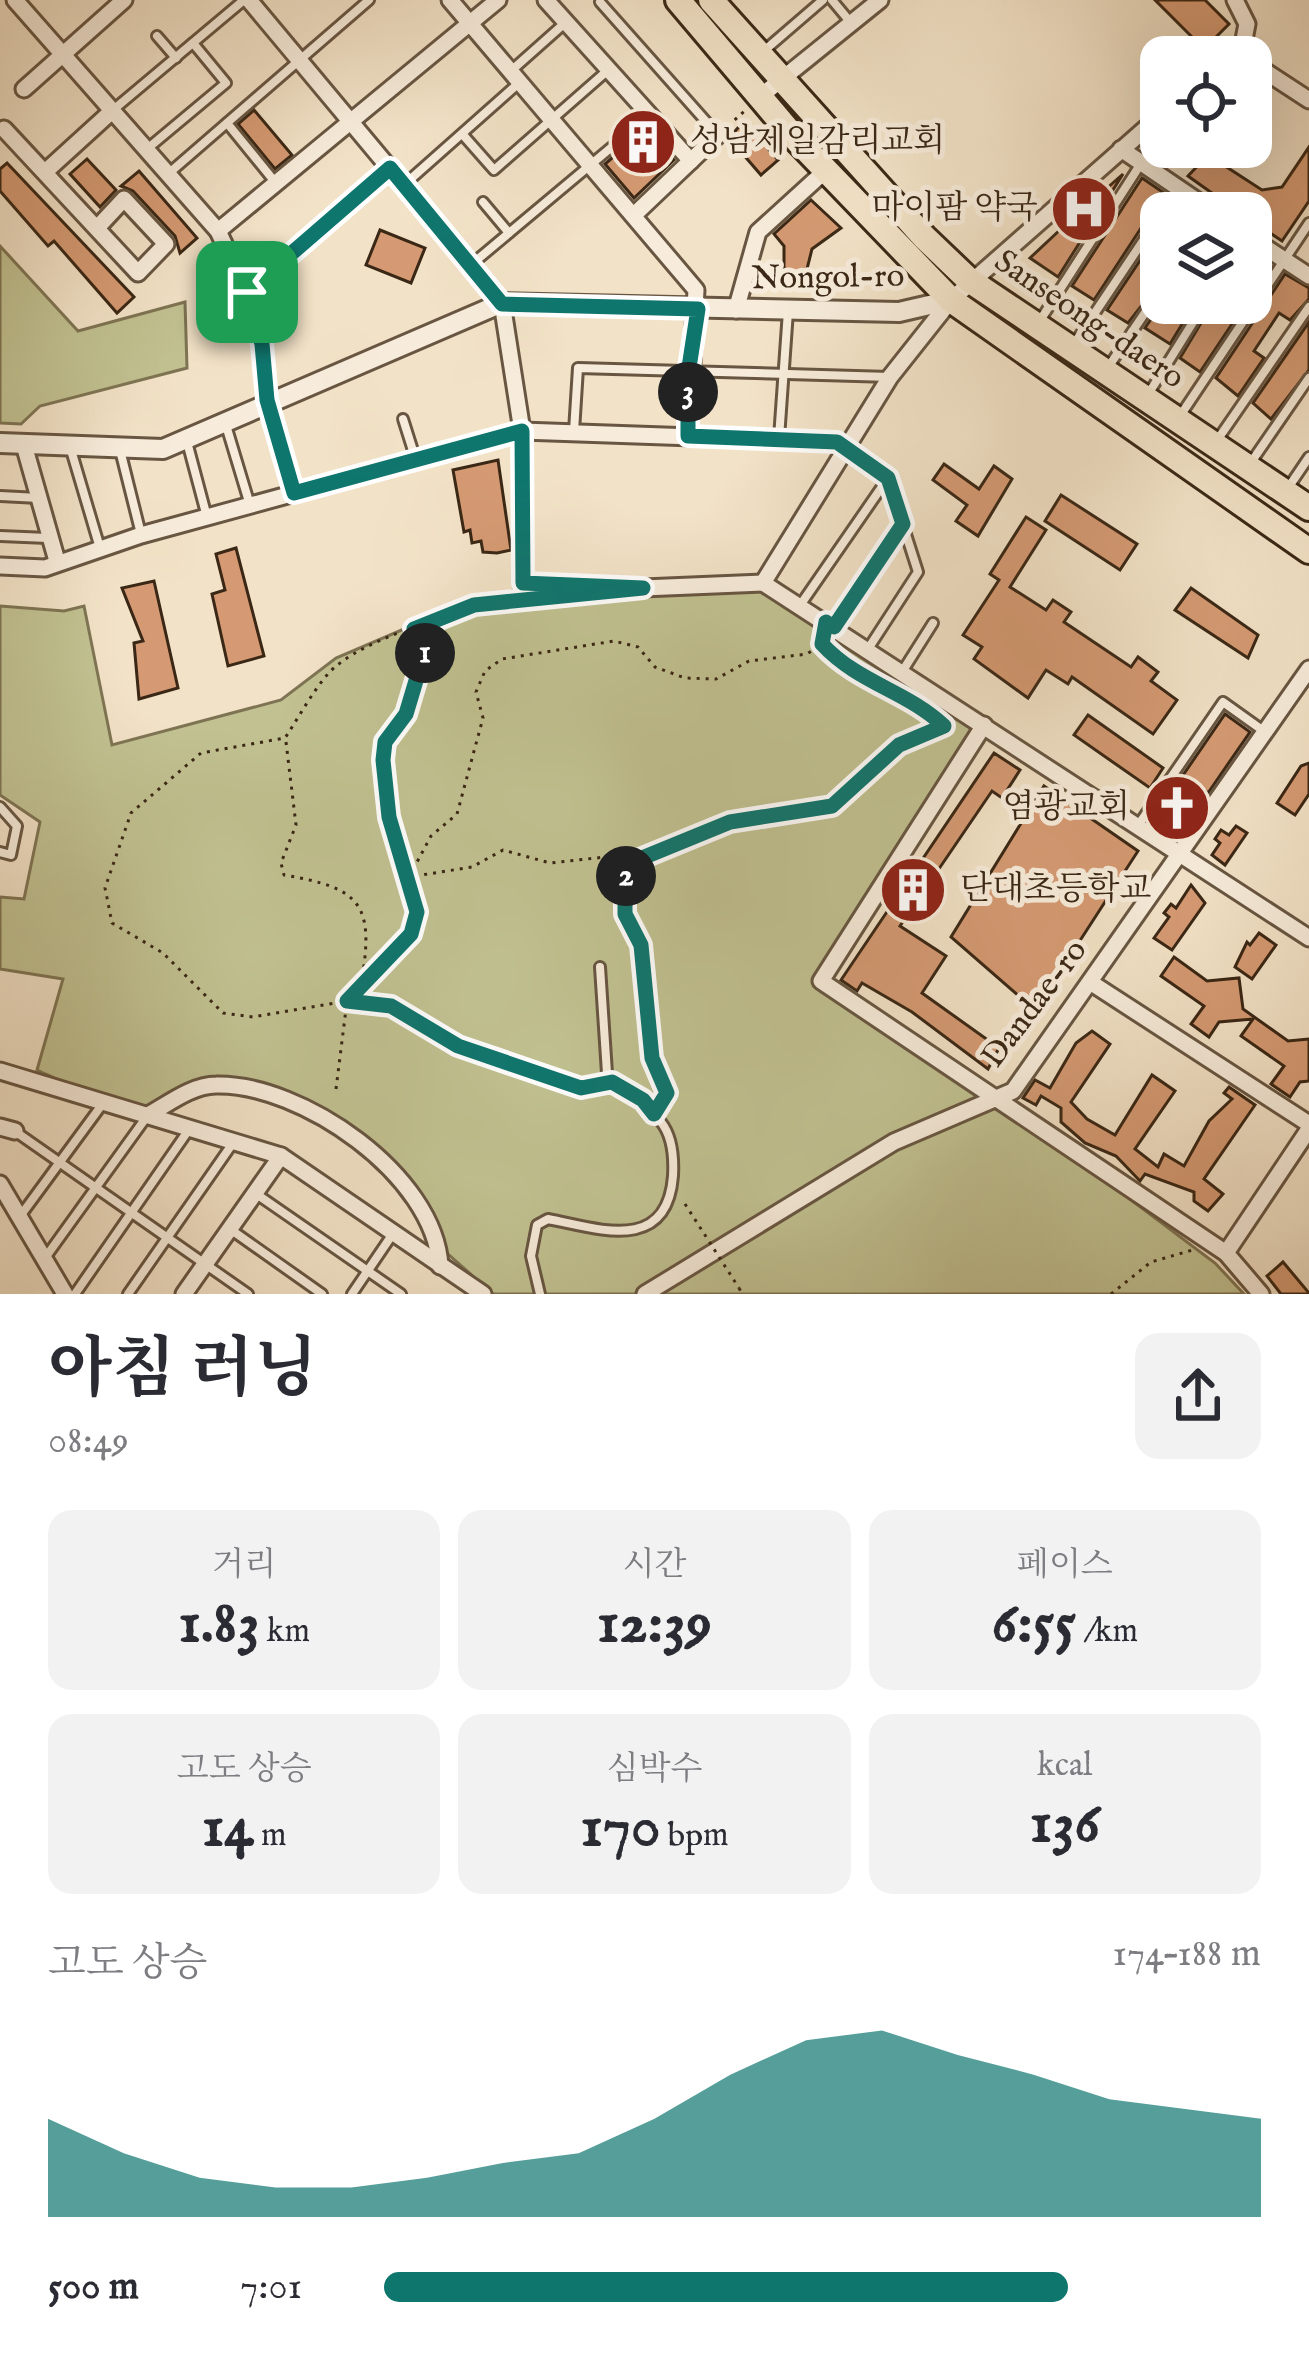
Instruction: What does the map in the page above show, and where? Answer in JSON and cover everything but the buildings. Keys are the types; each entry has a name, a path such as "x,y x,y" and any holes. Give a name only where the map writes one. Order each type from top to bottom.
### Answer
{"main road":[{"name":"Sanseong-daero","path":"678,0 969,280 1309,508"},
{"name":"Sanseong-daero","path":"711,0 758,55 772,90 825,171 951,300 1309,551"}],"street":[{"path":"15,0 218,231 247,292 262,344 267,400 294,493"},
{"path":"24,89 124,0"},
{"path":"246,0 502,304 522,431 523,583 643,588 763,583 1309,938"},
{"path":"450,0 696,290 688,436"},
{"path":"218,231 498,0"},
{"path":"546,0 691,161"},
{"path":"772,90 880,0"},
{"path":"1235,0 1247,24 1246,36"},
{"path":"1272,76 1309,100"},
{"path":"46,172 112,111"},
{"path":"4,129 138,273 166,244 124,200 97,227"},
{"path":"763,583 890,377 951,300 1140,133"},
{"path":"634,215 718,135"},
{"path":"1121,149 1140,162"},
{"path":"247,292 390,168"},
{"path":"1148,168 1184,192"},
{"path":"736,310 758,232 825,171"},
{"path":"1272,251 1309,276"},
{"name":"Nongol-ro","path":"0,443 163,449 267,400 502,304 899,312 951,300"},
{"path":"0,566 45,568 141,535 522,431 779,439 849,447"},
{"path":"24,445 57,562"},
{"name":"Dandae-ro","path":"645,1294 894,1142 1013,1091 1307,676"},
{"path":"984,725 821,981 1226,1253 1262,1294"},
{"path":"1090,982 1309,1126 1226,1253"},
{"path":"0,1071 236,1138 281,1156 484,1294"},
{"path":"148,1115 196,1089 216,1084 280,1099 354,1135 412,1191 440,1266"},
{"path":"184,1294 281,1156"},
{"path":"0,1184 64,1294"}],"lane":[{"path":"112,111 246,0"},
{"path":"167,175 369,0"},
{"path":"758,55 827,0 853,25"},
{"path":"600,2 718,135"},
{"path":"405,184 464,136 566,22"},
{"path":"157,35 176,58"},
{"path":"146,150 226,82 193,43"},
{"path":"464,136 494,170 608,70"},
{"path":"472,264 650,115"},
{"path":"227,123 276,183"},
{"path":"1036,325 1140,165"},
{"path":"1175,192 1178,188"},
{"path":"483,202 509,233"},
{"path":"1178,420 1309,224"},
{"path":"1070,349 1140,244"},
{"path":"1214,444 1309,307"},
{"path":"779,439 788,311"},
{"path":"1106,371 1140,321"},
{"path":"1146,398 1192,324"},
{"path":"574,431 578,368 890,377"},
{"path":"1248,468 1309,378"},
{"path":"403,419 416,459"},
{"path":"224,420 251,506"},
{"path":"185,437 208,518"},
{"path":"849,447 888,478 918,572 868,649"},
{"path":"70,448 100,548"},
{"path":"120,450 141,535"},
{"path":"1286,492 1309,457"},
{"path":"800,605 888,478"},
{"path":"0,496 39,498"},
{"path":"830,625 903,524"},
{"path":"0,536 50,538"},
{"path":"901,673 933,623"},
{"path":"1138,825 1223,702 1265,732"},
{"path":"0,852 11,855 17,826 3,808"},
{"path":"540,1294 532,1256 537,1225 548,1220 616,1234 654,1218 668,1202 670,1140 643,1100 612,1082 602,1054 600,968"},
{"path":"20,1216 104,1102"},
{"path":"45,1260 148,1115"},
{"path":"75,1294 190,1127"},
{"path":"8,1129 248,1294"},
{"path":"128,1294 236,1138"},
{"path":"254,1192 400,1294"},
{"path":"229,1229 322,1294"},
{"path":"352,1294 392,1235"}],"path":[{"path":"718,135 772,90"},
{"path":"362,981 370,931 364,912 332,888 284,875 281,863 296,825 285,738 329,672 474,605 548,596"},
{"path":"409,878 430,836 457,814 483,718 476,692 484,671 502,659 614,641 638,647 655,668 686,678 716,679 749,661 807,654 822,644 830,625"},
{"path":"336,1089 347,1001 411,934 417,912 389,817 383,760 385,742 406,714 427,644 414,629"},
{"path":"822,644 850,672 920,705 944,726"},
{"path":"625,865 730,822 832,806 899,745 956,718"},
{"path":"285,738 201,753 130,813 105,888 112,922 163,953 223,1013 253,1017 347,1001 391,1006 458,1046 581,1088 612,1082"},
{"path":"409,878 472,868 502,850 550,863 615,856 625,865 625,914 641,945 652,1058 667,1093 654,1114"},
{"path":"685,1204 740,1291"},
{"path":"1111,1294 1151,1262 1190,1255 1204,1242"}],"green space":[{"path":"0,246 78,331 185,302 187,368 40,406 21,424 0,423"},
{"path":"523,583 763,583 974,730 815,982 997,1099 1215,1263 1244,1294 493,1294 431,1239 433,1219 388,1171 340,1130 287,1100 221,1085 144,1106 97,1096 37,1070 63,979 0,969 0,897 24,899 40,822 0,795 0,606 64,611 84,606 112,745 281,700 336,658 425,620 488,608"}],"place":[{"name":"성남제일감리교회","path":"643,142"},
{"name":"마이팜 약국","path":"1084,209"},
{"name":"염광교회","path":"1177,808"},
{"name":"단대초등학교","path":"913,890"}],"route":[{"path":"390,168 502,304 698,309 688,374 688,436 837,442 888,478 903,524 834,627 826,622 822,644 850,672 920,705 944,726 899,745 832,806 730,822 625,865 625,914 641,945 652,1058 667,1093 654,1114 643,1100 612,1082 597,1089 581,1088 458,1046 391,1006 347,1001 411,934 417,912 389,817 383,760 385,742 406,714 427,644 414,629 474,605 643,588 523,583 522,431 294,493 267,400 262,344 247,292 390,168"}]}
